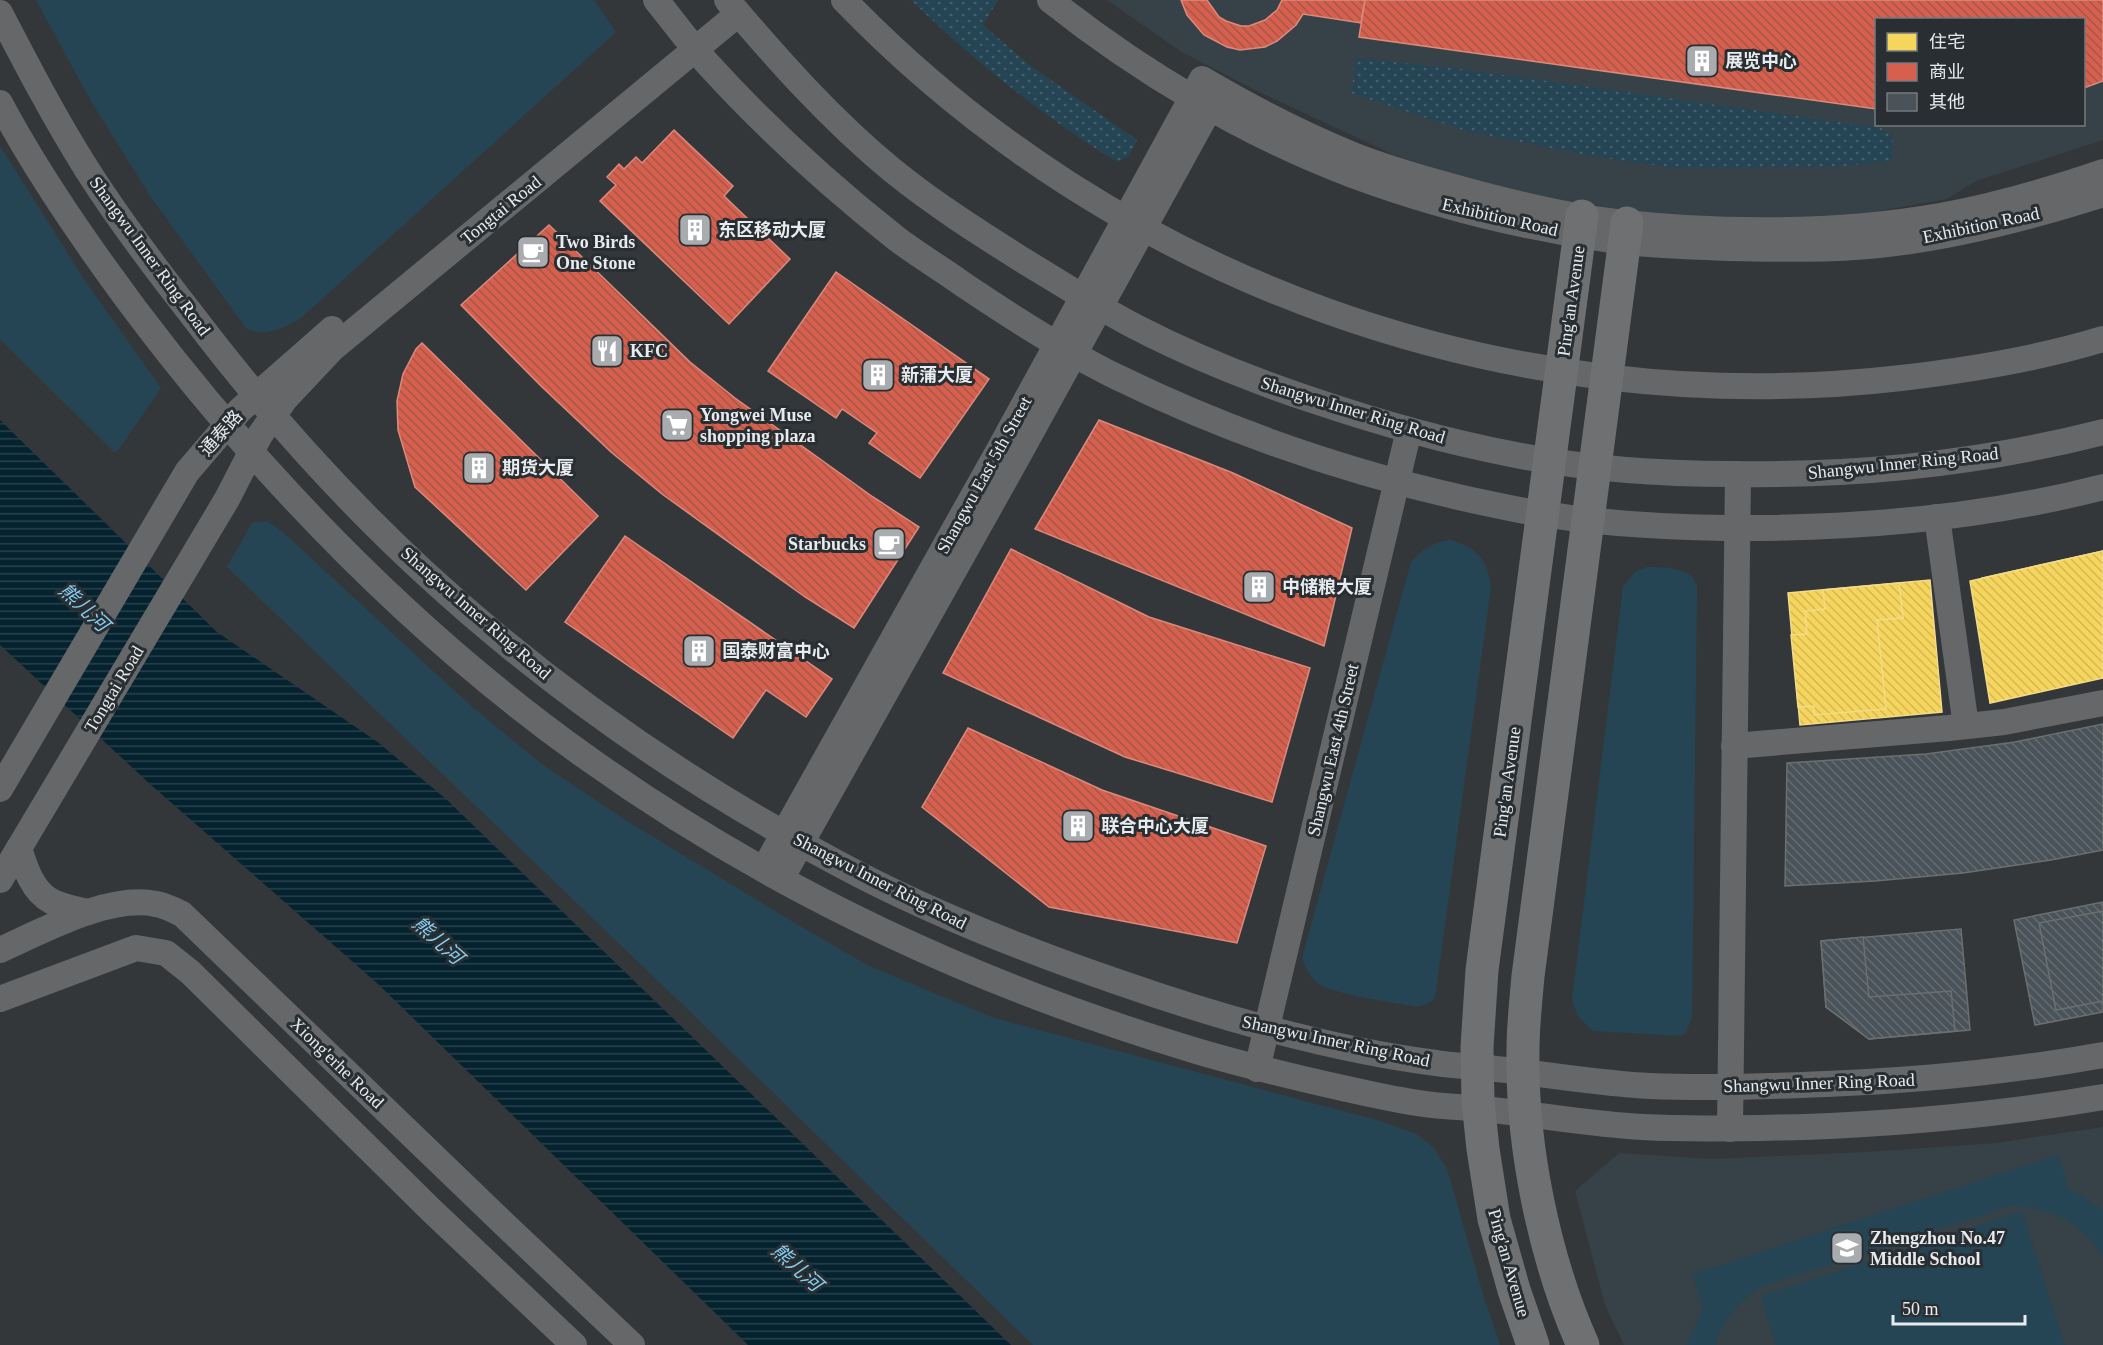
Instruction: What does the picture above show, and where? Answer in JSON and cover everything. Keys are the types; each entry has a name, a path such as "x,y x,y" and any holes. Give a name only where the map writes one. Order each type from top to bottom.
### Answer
{"main road":[{"name":"Ping'an Avenue","path":"1533,1345 1514,1290 1494,1219 1479,1109 1476,1047 1482,970 1581,225"},
{"path":"1583,1345 1558,1276 1539,1209 1526,1114 1523,1048 1528,976 1625,232"}],"street":[{"path":"656,0 691,43 780,137 901,242 994,304 1113,375 1227,426 1326,461 1395,482 1502,507 1587,520 1666,527 1857,526 1937,517 2103,487"},
{"path":"844,0 930,81 996,135 1134,224 1178,248 1279,294 1432,344 1529,367 1606,378 1673,385 1786,386 1847,384 1937,374 2043,355 2103,339"},
{"name":"Exhibition Road","path":"1050,0 1080,24 1149,71 1355,156 1581,225 1784,250 1881,245 1943,236 2103,194"},
{"name":"Tongtai Road","path":"274,416 285,399 332,349 691,43 729,4"},
{"name":"Shangwu Inner Ring Road","path":"729,4 814,99 889,168 979,233 1137,328 1247,376 1342,410 1409,430 1512,455 1668,474 1788,475 1854,472 1940,463 2062,442 2103,432"},
{"name":"Shangwu Inner Ring Road","path":"0,13 46,101 88,172 150,261 274,416 332,480 426,573 531,663 611,724 720,796 885,887 985,933 1131,987 1267,1029 1416,1060 1646,1086 1730,1087 1835,1084 1947,1077 2103,1055"},
{"name":"Tongtai Road","path":"256,395 331,329 691,43"},
{"name":"Shangwu East 5th Street","path":"772,874 1092,302 1206,93"},
{"path":"0,103 53,194 110,276 178,366 251,453 302,508 398,604 505,695 587,758 699,831 772,874 858,920 970,971 1108,1023 1257,1069 1432,1105 1644,1127 1730,1129 1951,1119 2103,1097"},
{"name":"Exhibition Road","path":"1625,232 1714,228 1785,229 1879,224 1940,216 1990,205 2103,172"},
{"name":"通泰路","path":"5,780 187,472 256,395"},
{"name":"通泰路","path":"227,499 274,416"},
{"name":"Shangwu East 4th Street","path":"1257,1069 1409,430"},
{"path":"1730,1129 1738,474"},
{"name":"Tongtai Road","path":"0,879 227,499"},
{"path":"1937,517 1966,726"},
{"path":"1734,746 2004,722 2103,704"},
{"path":"19,848 27,872 38,890 50,901 88,912"},
{"name":"Xiong'erhe Road","path":"0,950 102,906 129,902 156,904 182,914 632,1345"},
{"path":"0,999 136,948 166,953 190,972 431,1210 574,1345"}],"shaded area":[{"path":"36,0 594,0 616,32 301,318 281,328 260,332 246,328 151,197 91,101"},
{"path":"911,0 998,0 983,25 1028,64 1137,140 1129,156 1117,162 1062,126 984,66"},
{"path":"1107,0 2103,0 2103,140 1976,181 1947,199 1845,217 1771,222 1674,216 1552,199 1470,179 1394,155 1251,88 1180,51"},
{"path":"1356,58 1468,70 1881,128 1893,136 1891,161 1834,167 1675,168 1591,156 1466,131 1351,93"},
{"path":"0,146 85,281 161,388 119,449 114,452 0,339"},
{"path":"267,521 284,533 472,707 543,765 627,821 869,966 994,1018 1380,1121 1416,1134 1433,1147 1447,1169 1500,1345 1033,1345 227,567 252,523"},
{"path":"1451,540 1468,547 1480,556 1487,569 1491,587 1435,998 1417,1007 1324,987 1311,977 1302,958 1411,562 1429,547"},
{"path":"1647,567 1682,571 1692,577 1697,586 1692,1017 1686,1032 1681,1036 1593,1031 1578,1016 1572,1000 1623,587 1635,572"},
{"name":"Zhengzhou No.47 Middle School","path":"2103,1127 2103,1345 1624,1345 1605,1305 1575,1191 1619,1153 1711,1159 1866,1152 1996,1143"},
{"path":"2058,1155 2069,1190 2083,1196 2103,1210 2103,1257 2086,1235 2064,1219 2039,1210 2011,1206 1761,1287 1733,1312 1715,1345 1687,1345 1703,1310 1692,1274"},
{"path":"2022,1211 2065,1345 1776,1345 1760,1296"}],"water":[{"name":"熊儿河","path":"0,420 217,632 379,743 446,799 1011,1345 748,1345 378,984 151,785 0,645"}],"building: 住宅":[{"path":"2103,551 2103,599 1993,624 1982,578"},
{"path":"2103,551 2103,678 1990,703 1970,581"},
{"path":"1930,580 1942,712 1800,725 1788,593"},
{"path":"1899,583 1903,618 1877,620 1886,709 1814,715 1814,706 1798,707 1791,635 1807,634 1805,611 1825,609 1823,590"}],"building: 商业":[{"path":"1181,0 1207,0 1219,17 1241,26 1249,26 1265,20 1277,10 1282,0 1365,0 1361,23 1303,14 1296,25 1277,41 1265,47 1240,50 1227,47 1204,35 1187,15"},
{"name":"展览中心","path":"1365,0 2103,0 2103,81 2085,88 2085,18 1875,18 1875,109 1359,37"},
{"name":"东区移动大厦","path":"674,130 733,186 724,196 790,259 729,324 600,201 616,185 607,177 619,164 624,169 636,157 642,163"},
{"name":"Yongwei Muse shopping plaza","path":"549,225 690,362 735,398 873,497 919,527 854,628 805,597 662,494 611,452 542,387 461,305"},
{"name":"新蒲大厦","path":"836,272 989,379 920,478 869,443 877,433 842,409 836,418 768,371"},
{"name":"期货大厦","path":"422,343 598,516 526,590 415,487 398,430 397,401 403,374 416,349"},
{"name":"中储粮大厦","path":"1099,420 1233,473 1352,528 1324,646 1035,529"},
{"name":"国泰财富中心","path":"625,536 832,679 806,717 766,690 733,738 565,622"},
{"path":"1011,549 1149,617 1310,668 1272,802 1125,757 943,673"},
{"name":"联合中心大厦","path":"968,728 1102,790 1266,846 1237,943 1049,907 922,807"}],"building: 其他":[{"path":"2103,724 2103,850 1963,873 1785,886 1787,763 1926,754 2015,742"},
{"path":"2103,902 2103,1012 2035,1025 2014,920"},
{"path":"2103,911 2103,1001 2056,1010 2039,923"},
{"path":"1961,929 1970,1030 1869,1039 1826,1007 1821,941"},
{"path":"1863,937 1869,997 1951,991 1955,1031 1869,1039 1826,1007 1821,941"}],"place":[{"name":"展览中心","path":"1702,61"},
{"name":"东区移动大厦","path":"695,230"},
{"name":"Two Birds One Stone","path":"533,252"},
{"name":"KFC","path":"607,351"},
{"name":"新蒲大厦","path":"878,375"},
{"name":"Yongwei Muse shopping plaza","path":"677,425"},
{"name":"期货大厦","path":"479,468"},
{"name":"Starbucks","path":"889,544"},
{"name":"中储粮大厦","path":"1259,587"},
{"name":"国泰财富中心","path":"699,651"},
{"name":"联合中心大厦","path":"1078,826"},
{"name":"Zhengzhou No.47 Middle School","path":"1847,1248"}]}
